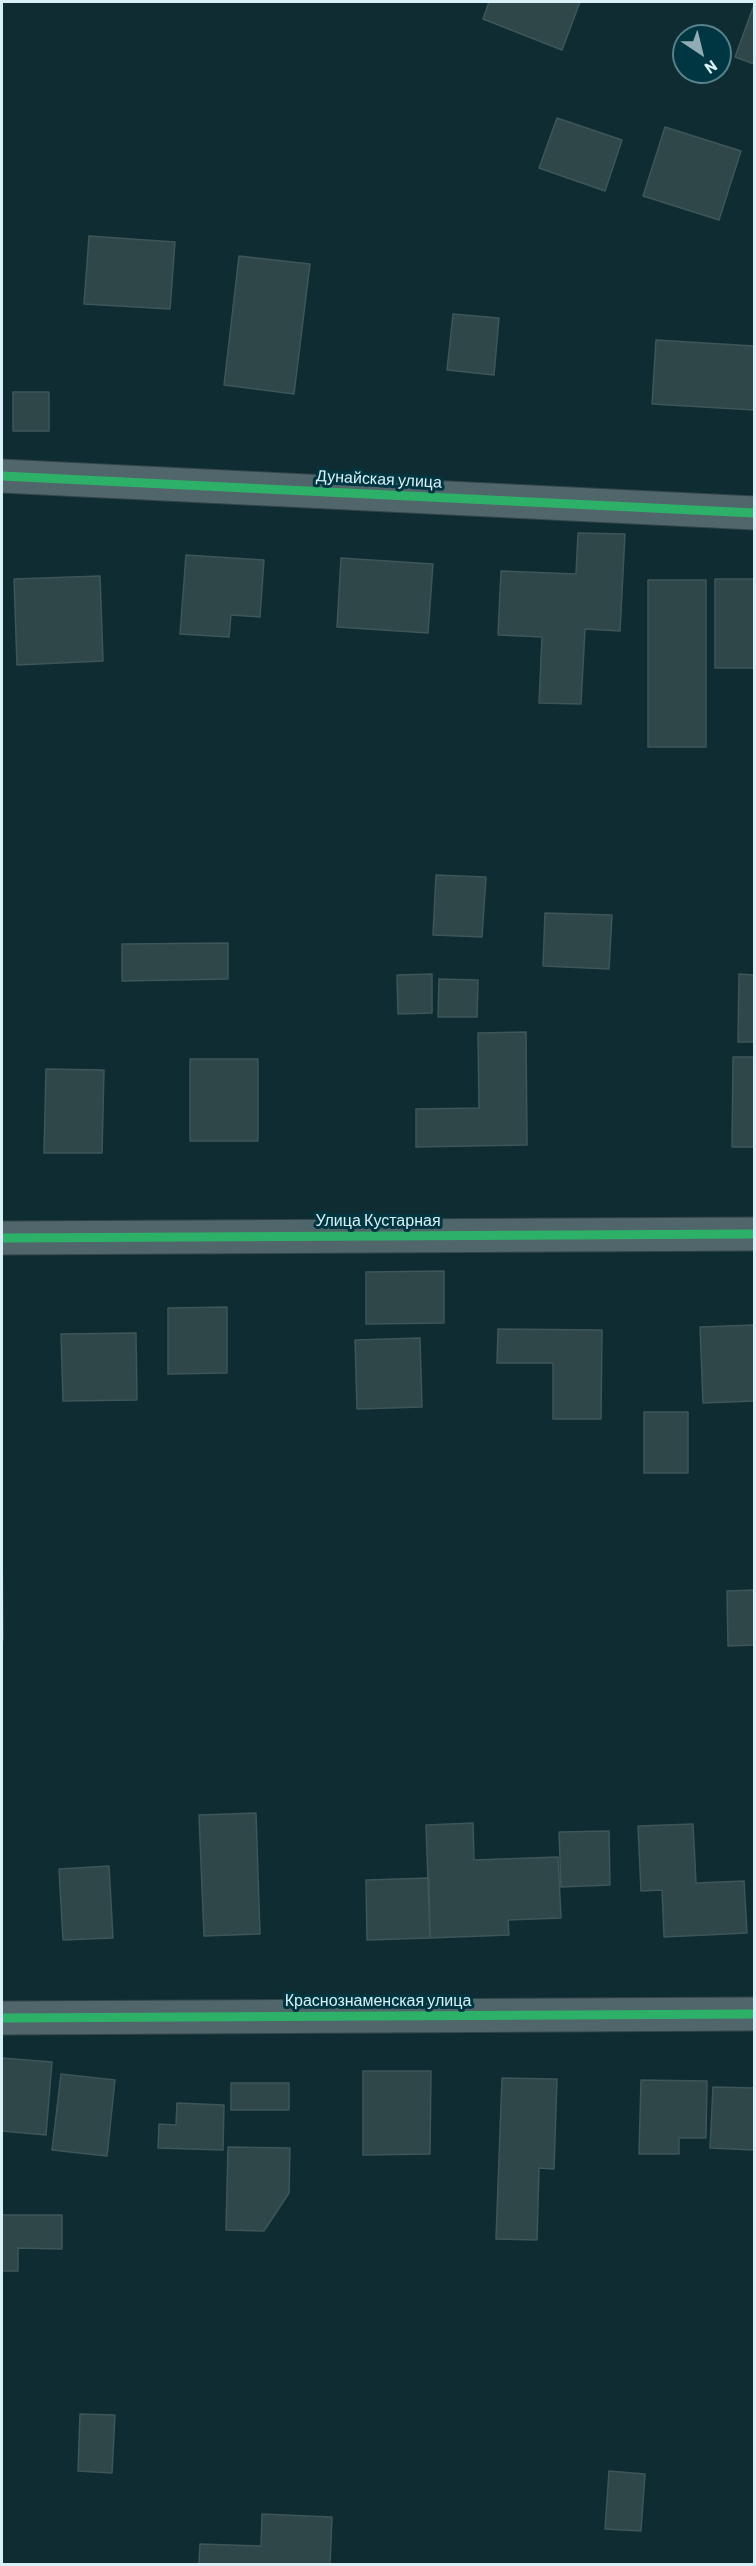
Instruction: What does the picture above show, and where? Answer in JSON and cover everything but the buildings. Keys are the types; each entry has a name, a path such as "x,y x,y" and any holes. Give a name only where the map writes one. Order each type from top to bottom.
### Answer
{"street":[{"name":"Дунайская улица","path":"2,476 754,513"},
{"name":"Улица Кустарная","path":"2,1238 754,1234"},
{"name":"Краснознаменская улица","path":"2,2018 754,2014"}],"cycle path":[{"path":"2,476 754,513"},
{"path":"2,1238 754,1234"},
{"path":"2,2018 754,2014"}]}
